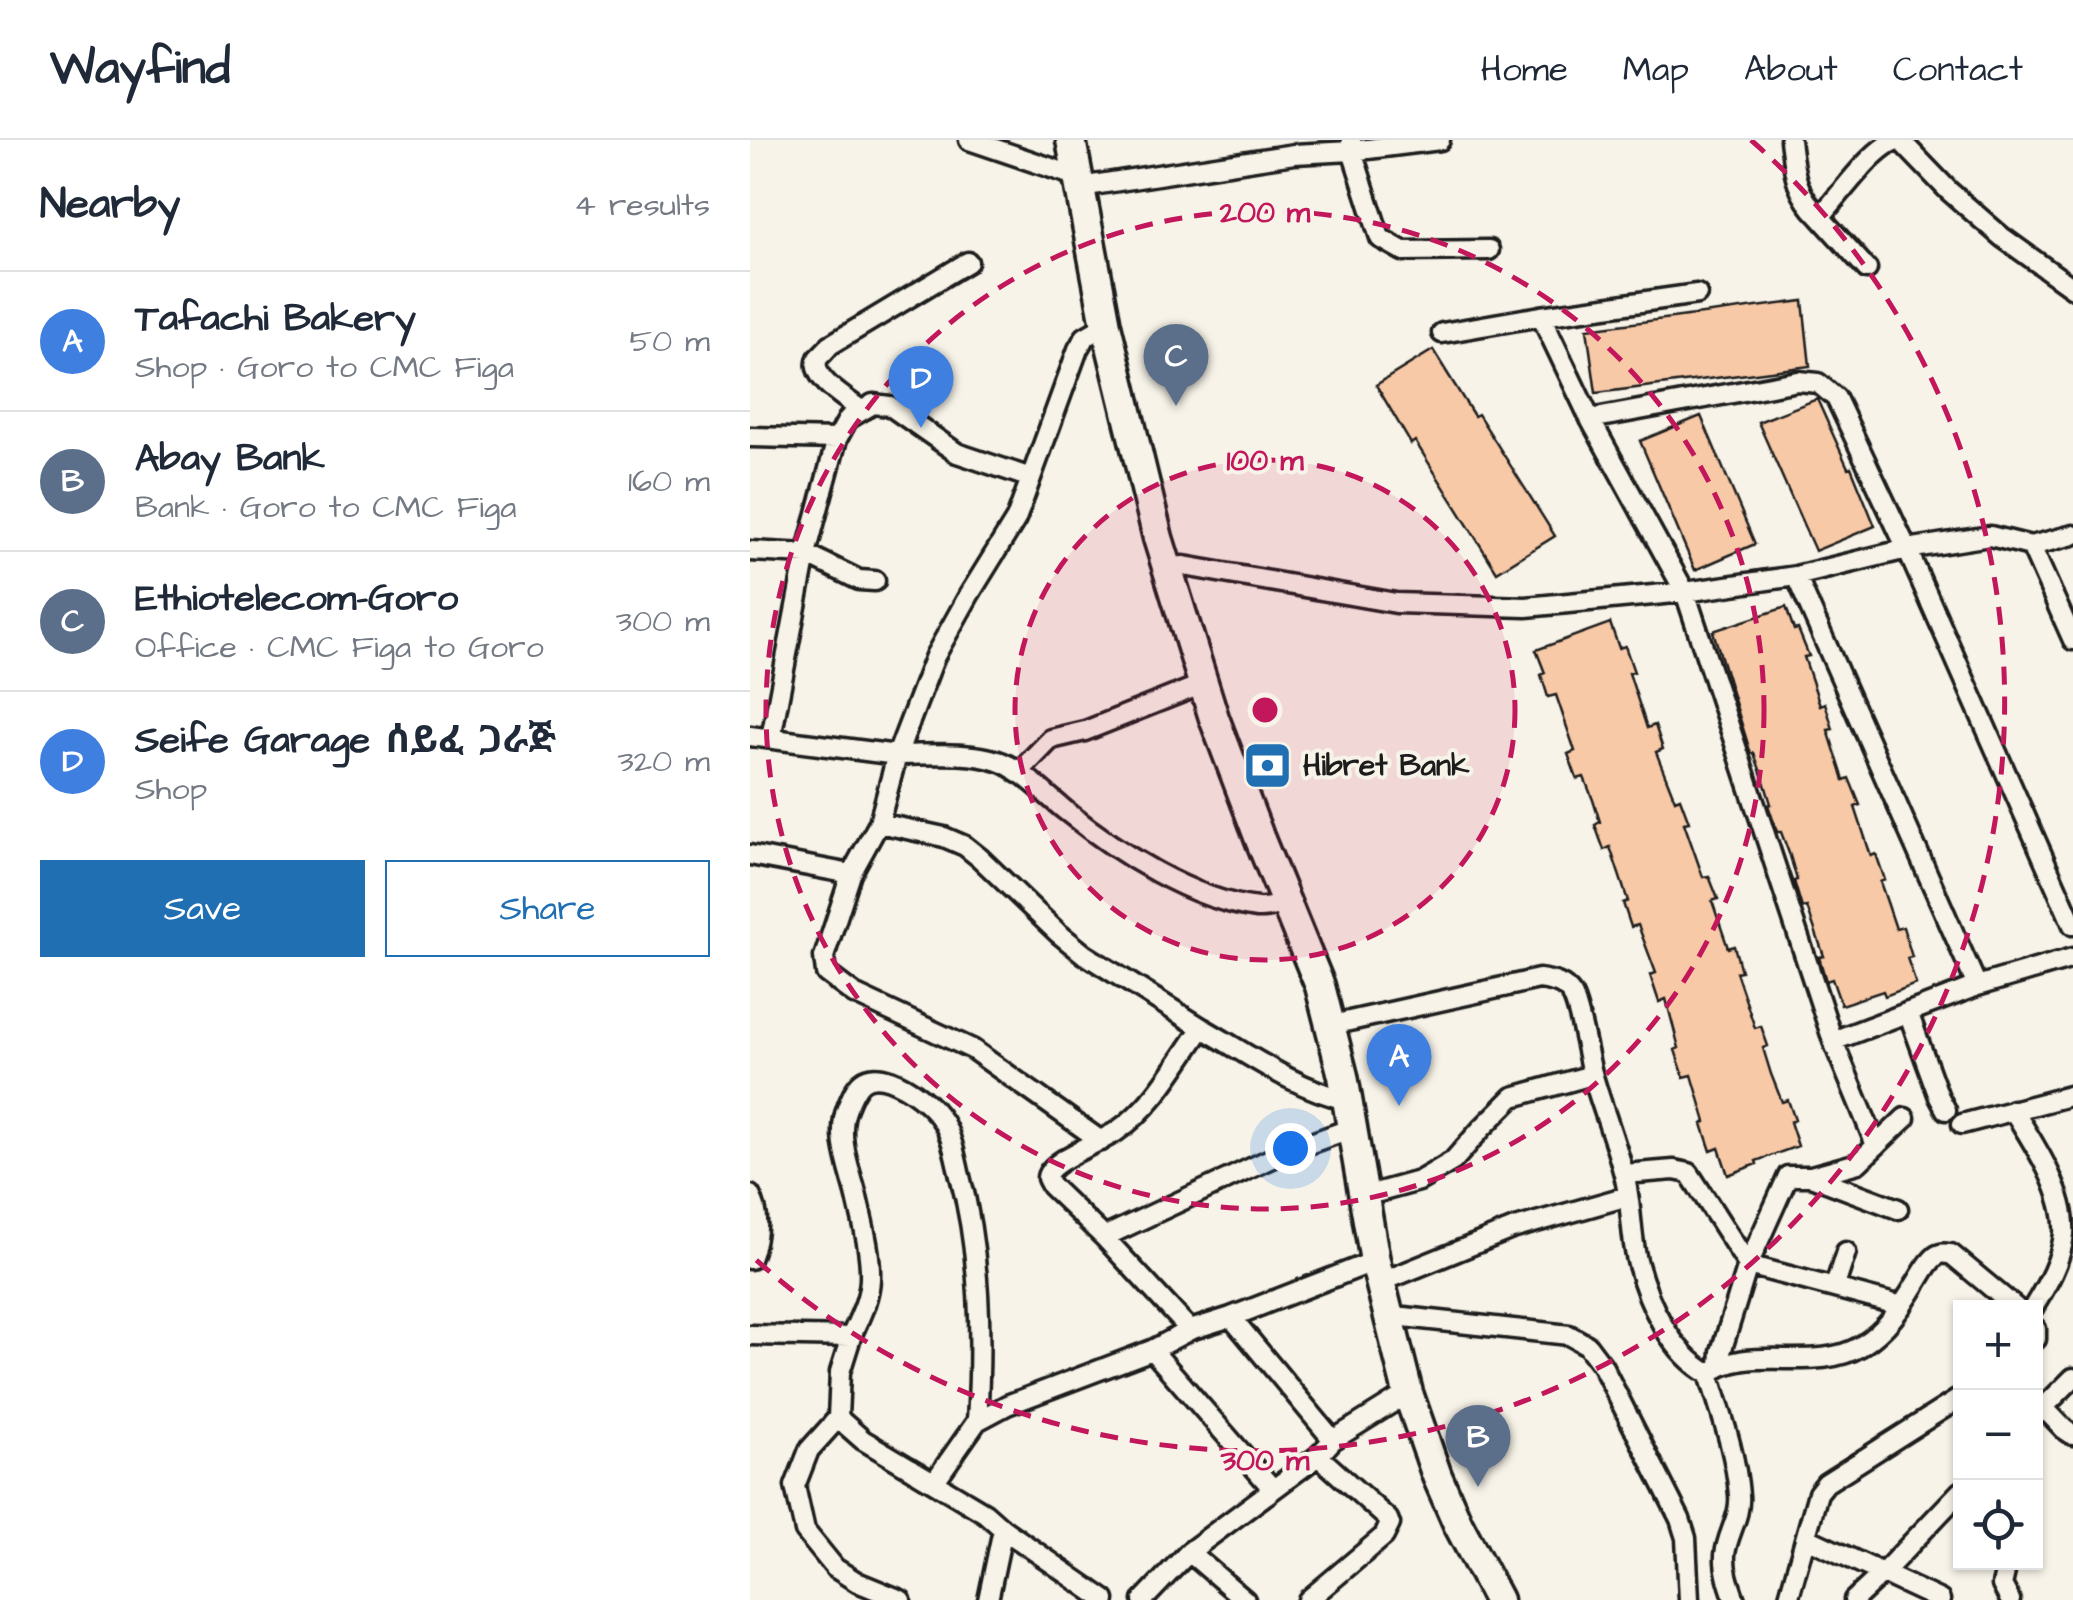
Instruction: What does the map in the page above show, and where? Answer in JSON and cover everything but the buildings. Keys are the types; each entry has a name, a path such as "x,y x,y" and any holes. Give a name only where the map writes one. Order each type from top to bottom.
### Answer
{"main road":[{"path":"1084,161 1106,325 1148,502 1185,578 1236,738 1320,946 1345,1022 1379,1192 1386,1269 1404,1317 1422,1392 1450,1473 1512,1600"},
{"path":"1084,161 1202,684 1320,986 1386,1269 1408,1393 1458,1524 1498,1600"}],"street":[{"path":"969,140 1084,161 1440,140"},
{"path":"1790,140 1800,192 1867,269"},
{"path":"1820,217 1858,172 1892,140 1899,140 1962,203 2073,288"},
{"path":"1351,146 1380,238 1402,250 1489,250"},
{"path":"860,410 820,378 818,358 830,345 968,262"},
{"path":"1442,333 1697,294"},
{"path":"1541,316 1590,419 1685,592 1833,1041 1876,1145"},
{"path":"1101,1141 972,1049 854,994 826,972 824,956 851,874 879,823 897,755 935,656 1016,519 1078,349 1085,337 1106,325"},
{"path":"1590,419 1798,380 1818,383 1836,398 2073,924"},
{"path":"771,738 806,554 837,439 848,419 872,404 890,406 957,453 1031,478"},
{"path":"750,437 837,439"},
{"path":"1176,566 1396,603 1526,607 1685,592 1796,576 1906,549 1990,536 2031,546 2073,534"},
{"path":"2031,546 2073,640"},
{"path":"750,551 806,554 860,580 875,582"},
{"path":"1796,576 1977,986"},
{"path":"1018,772 1051,739 1084,731 1202,684"},
{"path":"750,736 897,755 1001,761 1084,826 1180,883 1220,899 1260,908 1288,904"},
{"path":"879,823 918,830 965,846 1084,954 1349,1114 1281,1154 1104,1237"},
{"path":"750,854 851,874"},
{"path":"1833,1041 1977,986 2073,958"},
{"path":"1345,1022 1540,978 1559,982 1573,996 1592,1075 1624,1174 1637,1260 1648,1294 1678,1348 1694,1365 1715,1370 1741,1361 1848,1354 1878,1334 1934,1257 1942,1254 1951,1254 2006,1300"},
{"path":"1908,1012 1946,1110"},
{"path":"1190,1330 1104,1237 1050,1186 1048,1179 1060,1161 1120,1130 1160,1088 1202,1028"},
{"path":"1379,1192 1419,1181 1453,1162 1513,1097 1592,1075"},
{"path":"901,1600 835,1568 805,1531 796,1486 809,1450 838,1418 840,1372 870,1282 868,1251 842,1132 845,1111 866,1078 878,1076 900,1084 942,1120 950,1139 974,1238 980,1361 978,1421"},
{"path":"1962,1124 2013,1110 2071,1101"},
{"path":"2013,1110 2047,1169 2064,1232 2050,1280 2038,1300"},
{"path":"1735,1600 1725,1556 1740,1496 1715,1370 1748,1265 1788,1176 1811,1176 1858,1162 1905,1118"},
{"path":"1624,1174 1674,1170 1689,1173 1748,1265 1902,1306"},
{"path":"1811,1176 1898,1208"},
{"path":"750,1195 758,1222 750,1259"},
{"path":"935,1482 978,1421 1008,1405 1152,1350 1190,1330 1628,1196"},
{"path":"1836,1286 1846,1252"},
{"path":"1230,1317 1333,1440"},
{"path":"1404,1317 1569,1335 1587,1345 1602,1365 1680,1519 1686,1538 1689,1600"},
{"path":"750,1335 850,1336"},
{"path":"1152,1350 1272,1488"},
{"path":"2043,1407 2073,1378"},
{"path":"1144,1600 1189,1552 1318,1456 1333,1440 1408,1393"},
{"path":"1788,1600 1818,1493 1826,1483 1953,1402"},
{"path":"2043,1414 2073,1435"},
{"path":"838,1418 862,1440 984,1513 1106,1600"},
{"path":"1308,1600 1384,1536 1390,1524 1318,1456"},
{"path":"1854,1600 1953,1499"},
{"path":"988,1600 1003,1528"},
{"path":"1807,1538 1940,1600"},
{"path":"1189,1552 1245,1600"},
{"path":"2005,1572 2002,1585 2010,1600"}],"place":[{"name":"Ethiotelecom-Goro","path":"1176,406"},
{"name":"Seife Garage ሰይፈ ጋራጅ","path":"921,428"},
{"name":"Hibret Bank","path":"1268,765"},
{"name":"Tafachi Bakery","path":"1399,1106"},
{"name":"Abay Bank","path":"1478,1487"}]}
